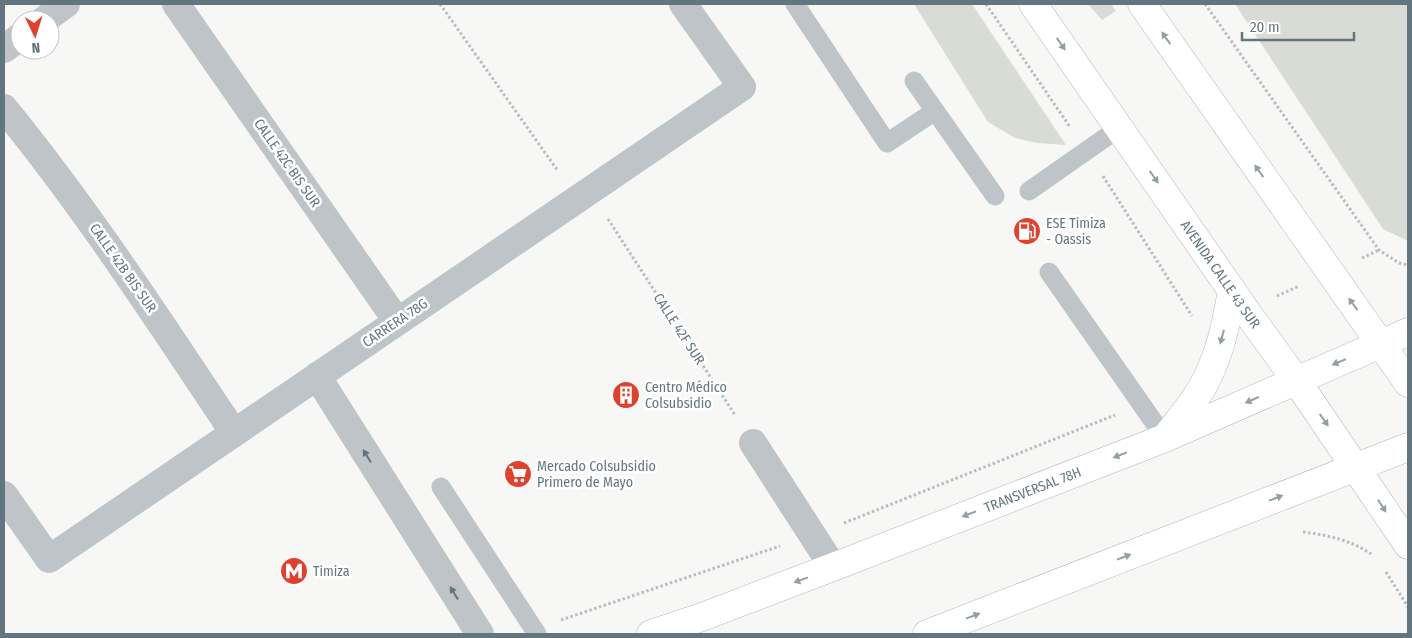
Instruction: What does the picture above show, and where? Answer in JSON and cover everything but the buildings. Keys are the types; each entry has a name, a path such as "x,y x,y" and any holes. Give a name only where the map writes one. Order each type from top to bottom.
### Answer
{"main road":[{"name":"AVENIDA CALLE 43 SUR","path":"1033,4 1296,380 1408,545"},
{"path":"1142,4 1408,383"},
{"path":"1165,438 1196,398 1211,370 1227,319 1239,300"},
{"name":"TRANSVERSAL 78H","path":"651,634 833,568 1165,438 1408,332"},
{"path":"928,634 1408,447"}],"street":[{"name":"CALLE 42C BIS SUR","path":"176,4 397,321"},
{"name":"CARRERA 78G","path":"4,494 49,559 742,87 684,4"},
{"name":"CALLE 42B BIS SUR","path":"4,108 53,168 116,256 234,433"},
{"path":"317,376 480,634"},
{"path":"753,443 833,568"}],"lane":[{"path":"795,4 887,143 935,111"},
{"path":"914,81 995,196"},
{"path":"1029,191 1119,128"},
{"path":"1049,272 1165,438"},
{"path":"440,486 535,632"}],"path":[{"name":"CALLE 42F SUR","path":"440,4 584,195 753,443"},
{"path":"1205,4 1379,250 1400,263 1408,265"},
{"path":"1239,300 1330,272 1379,250"},
{"path":"535,632 813,535 1122,412 1140,403"},
{"path":"1303,532 1325,535 1360,546 1372,554 1378,561"},
{"path":"1383,567 1408,607"}],"shaded area":[{"path":"914,4 972,4 1066,145 1037,143 1015,138 988,122"},
{"path":"1088,4 1111,4 1116,11 1102,20"},
{"path":"1235,4 1408,4 1408,241 1383,229"}],"place":[{"name":"ESE Timiza - Oassis","path":"1027,231"},
{"name":"Centro Médico Colsubsidio","path":"626,395"},
{"name":"Mercado Colsubsidio Primero de Mayo","path":"518,474"},
{"name":"Timiza","path":"294,571"}]}
